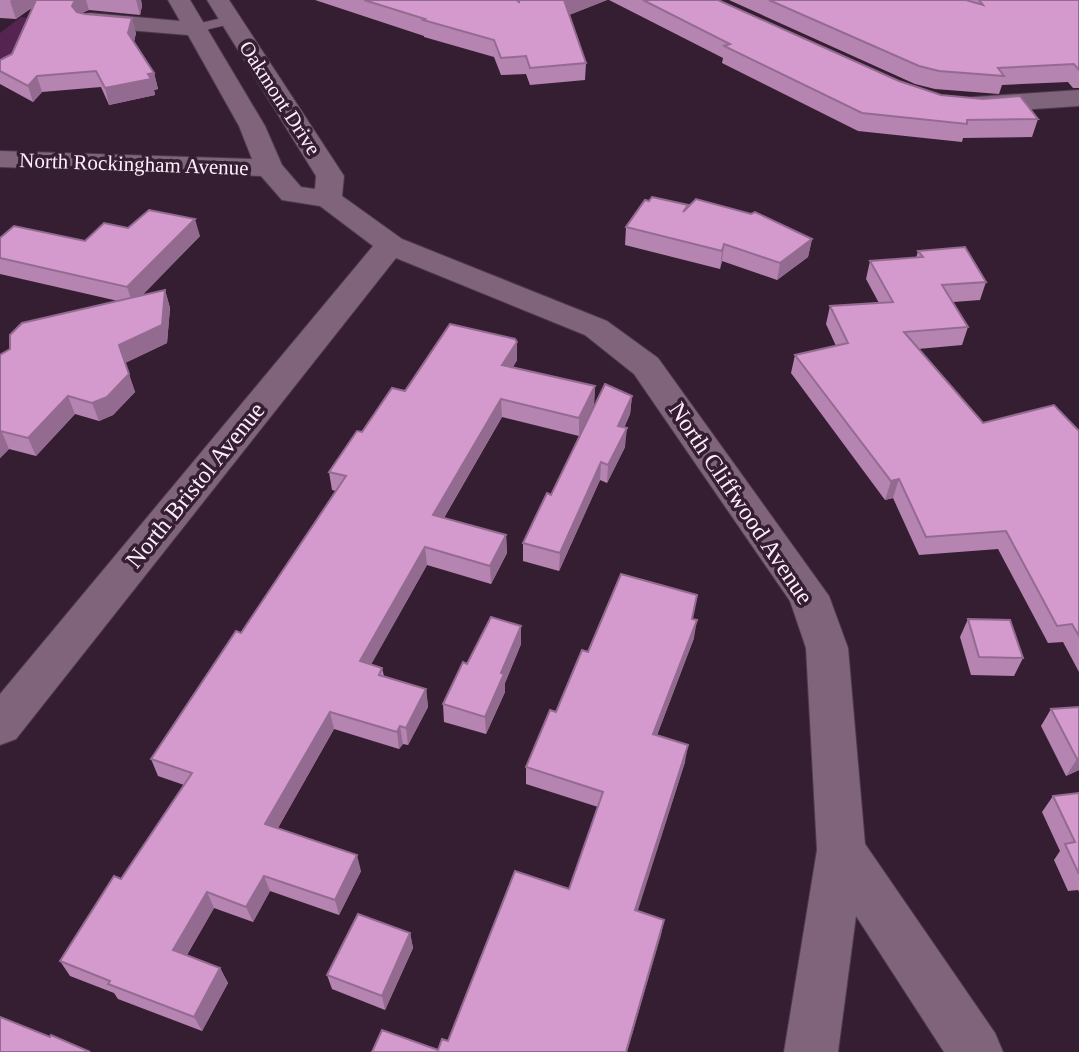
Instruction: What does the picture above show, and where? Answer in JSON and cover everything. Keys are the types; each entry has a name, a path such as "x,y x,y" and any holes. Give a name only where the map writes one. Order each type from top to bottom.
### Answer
{"street":[{"name":"Oakmont Drive","path":"178,0 252,126 269,168 292,194 328,199 391,245"},
{"name":"Oakmont Drive","path":"224,10 330,176 328,199"},
{"path":"90,20 193,29"},
{"path":"951,103 978,106 1079,98"},
{"name":"North Rockingham Avenue","path":"0,159 269,168"},
{"name":"North Bristol Avenue","path":"0,726 366,272 391,245"},
{"name":"North Cliffwood Avenue","path":"391,245 596,328 646,366 809,596 827,648 841,850 811,1052"},
{"path":"841,850 976,1052"}],"lane":[{"path":"193,29 224,10"}],"shaded area":[{"path":"21,17 56,22 8,59 0,58 0,33"}],"building":[{"path":"36,0 75,0 72,6 77,12 132,18 128,33 154,73 148,74 151,79 105,88 96,71 37,76 28,86 0,71 0,60 12,54"},
{"path":"364,0 564,0 586,63 530,68 526,56 501,58 494,40"},
{"path":"643,0 718,0 899,81 941,95 983,99 1020,96 1038,119 967,120 967,124 862,113 724,46 730,44"},
{"path":"769,0 966,0 983,5 979,0 1079,0 1079,70 1074,64 998,68 1004,76 939,71 919,66"},
{"path":"652,197 688,205 683,212 696,199 751,214 755,212 812,239 780,263 724,244 722,251 626,227 645,200 649,201"},
{"path":"149,210 195,219 127,287 0,258 0,238 14,226 85,241 104,223 128,228"},
{"path":"965,247 986,282 942,285 968,327 904,332 983,423 1054,405 1079,431 1079,636 1072,624 1057,626 1006,531 926,537 899,479 891,481 795,355 848,343 830,306 893,302 870,261 923,257 918,251"},
{"path":"165,290 162,325 119,345 129,374 107,397 92,403 68,396 28,438 0,431 0,355 10,349 10,335 22,323"},
{"path":"450,324 515,339 517,342 502,365 595,386 579,418 501,399 433,515 506,535 490,566 425,547 360,661 382,668 379,675 426,689 406,728 400,726 397,732 330,712 265,824 357,855 335,900 264,876 246,907 207,892 173,950 220,968 194,1017 108,984 110,981 60,961 114,876 121,879 192,773 151,759 236,631 241,633 346,476 329,472 357,431 362,432 392,388 405,391"},
{"path":"605,384 632,396 618,426 627,428 608,465 601,462 560,553 523,543 547,493 551,495"},
{"path":"621,574 697,595 692,619 697,620 653,734 688,745 635,910 664,920 626,1052 372,1052 382,1030 438,1050 442,1039 448,1041 515,871 569,889 603,792 526,767 550,710 556,712 582,650 588,652"},
{"path":"491,617 521,626 485,717 443,704 463,662 467,664"},
{"path":"968,619 1010,620 1023,658 979,657"},
{"path":"1079,707 1079,758 1077,759 1051,709"},
{"path":"1079,793 1079,874 1065,844 1075,842 1053,796"},
{"path":"358,914 410,933 382,996 327,975"},
{"path":"0,1017 50,1037 51,1035 90,1052 0,1052"}]}
